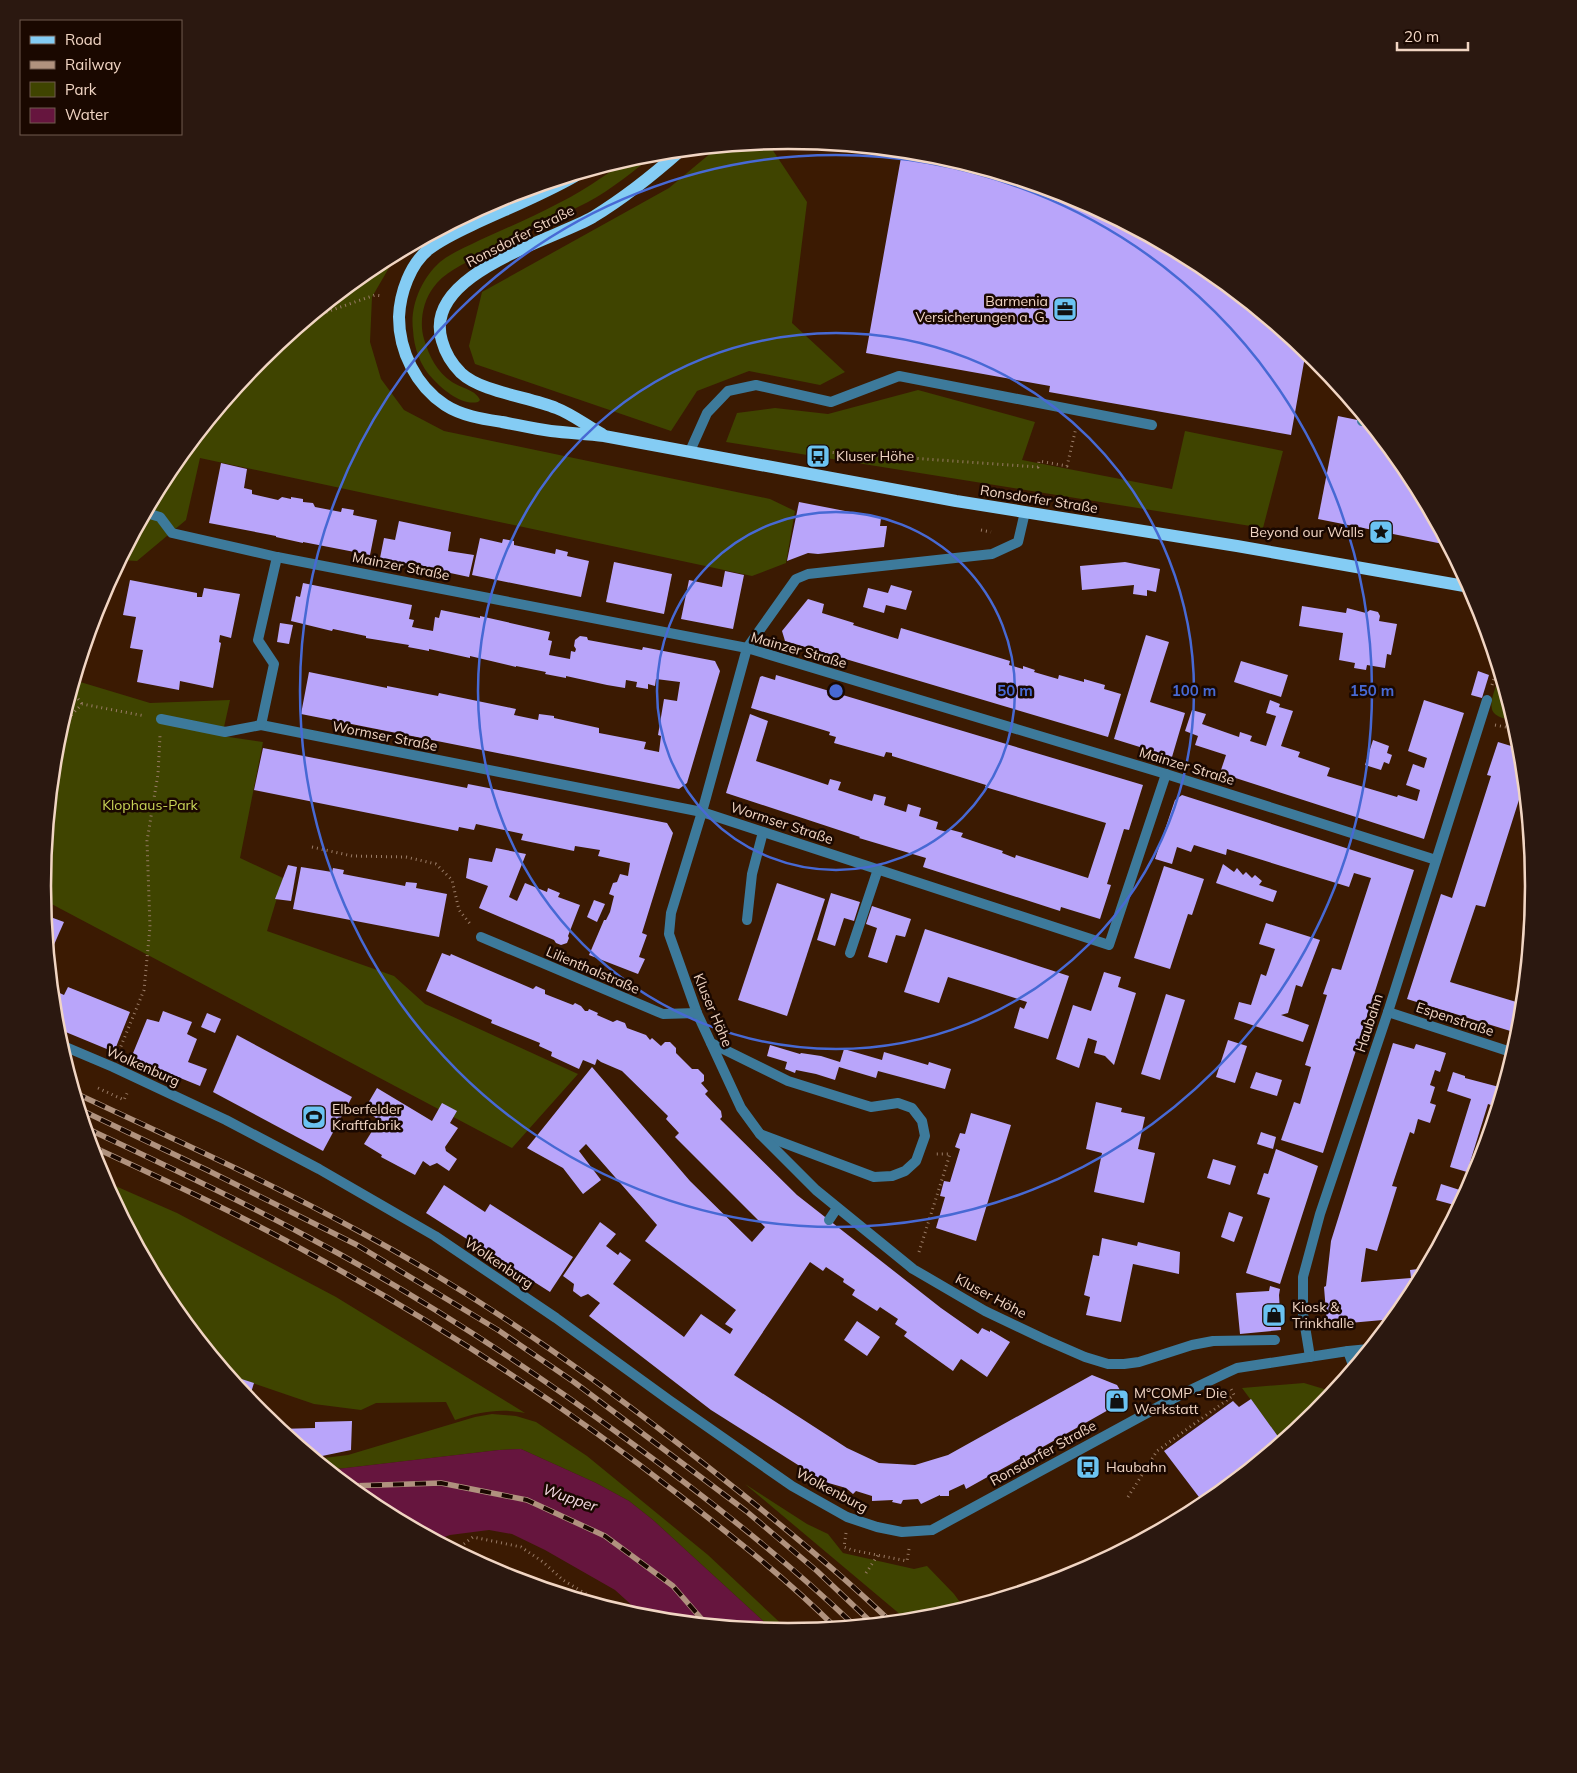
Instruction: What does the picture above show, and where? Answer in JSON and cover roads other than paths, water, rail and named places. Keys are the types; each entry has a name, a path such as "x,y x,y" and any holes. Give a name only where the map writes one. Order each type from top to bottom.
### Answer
{"main road":[{"name":"Ronsdorfer Straße","path":"604,436 557,408 484,386 462,374 443,346 440,320 444,305 463,283 492,264 592,217 628,193 670,159"},
{"name":"Ronsdorfer Straße","path":"556,187 449,237 428,250 416,264 404,290 399,327 406,357 417,378 433,396 445,405 460,412 494,421 550,431 604,436 1024,512 1462,586"}],"street":[{"path":"690,451 707,413 728,391 756,385 831,402 899,376 1152,426"},
{"name":"Kluser Höhe","path":"1024,512 1018,542 992,554 808,574 796,579 746,648 702,812 671,913 669,934 697,1013 741,1108 760,1134 816,1190 913,1269 985,1311 1085,1357 1108,1364 1139,1362 1192,1345 1213,1342 1275,1340"},
{"name":"Mainzer Straße","path":"152,515 160,517 172,533 277,557 746,648 1166,774 1436,860"},
{"path":"261,725 274,664 258,640 277,557"},
{"name":"Haubahn","path":"1310,1357 1304,1314 1303,1277 1320,1214 1388,1012 1487,700"},
{"name":"Wormser Straße","path":"161,719 225,732 261,725 702,812 1109,945 1166,774"},
{"path":"747,920 752,874 763,832"},
{"path":"850,953 878,869"},
{"name":"Lilienthalstraße","path":"481,937 663,1014 697,1013"},
{"name":"Espenstraße","path":"1388,1012 1507,1051"},
{"path":"711,1042 788,1081 871,1107 898,1103 912,1108 922,1121 925,1136 916,1161 905,1171 892,1176 874,1177 760,1134"},
{"name":"Wolkenburg","path":"69,1049 226,1120 319,1169 427,1232 556,1318 792,1486 847,1517 877,1527 902,1532"},
{"path":"829,1220 838,1208"},
{"name":"Ronsdorfer Straße","path":"902,1532 932,1530 1182,1394 1237,1368 1361,1350"},
{"path":"1348,1351 1352,1362"}],"water":[{"name":"Wupper","path":"521,1449 596,1483 629,1501 653,1520 765,1623 692,1617 634,1608 615,1590 545,1550 512,1534 489,1530 443,1538 379,1500 337,1469"}],"railway":[{"path":"82,1096 327,1214 410,1260 504,1318 595,1381 684,1448 811,1550 886,1617"},
{"path":"87,1113 357,1245 498,1330 574,1382 746,1511 817,1571 868,1619"},
{"path":"93,1131 197,1180 348,1259 430,1306 509,1357 588,1411 686,1483 801,1576 849,1621"},
{"path":"100,1150 261,1227 410,1311 502,1368 592,1430 679,1495 779,1575 830,1622"},
{"path":"360,1486 441,1483 527,1500 605,1536 673,1586 701,1618"}],"place":[{"name":"Barmenia Versicherungen a. G.","path":"1065,309"},
{"name":"Kluser Höhe","path":"818,456"},
{"name":"Beyond our Walls","path":"1381,532"},
{"name":"Elberfelder Kraftfabrik","path":"314,1117"},
{"name":"Kiosk & Trinkhalle","path":"1274,1315"},
{"name":"M°COMP - Die Werkstatt","path":"1117,1401"},
{"name":"Haubahn","path":"1088,1467"}],"park label":[{"name":"Klophaus-Park","path":"150,805"}]}
